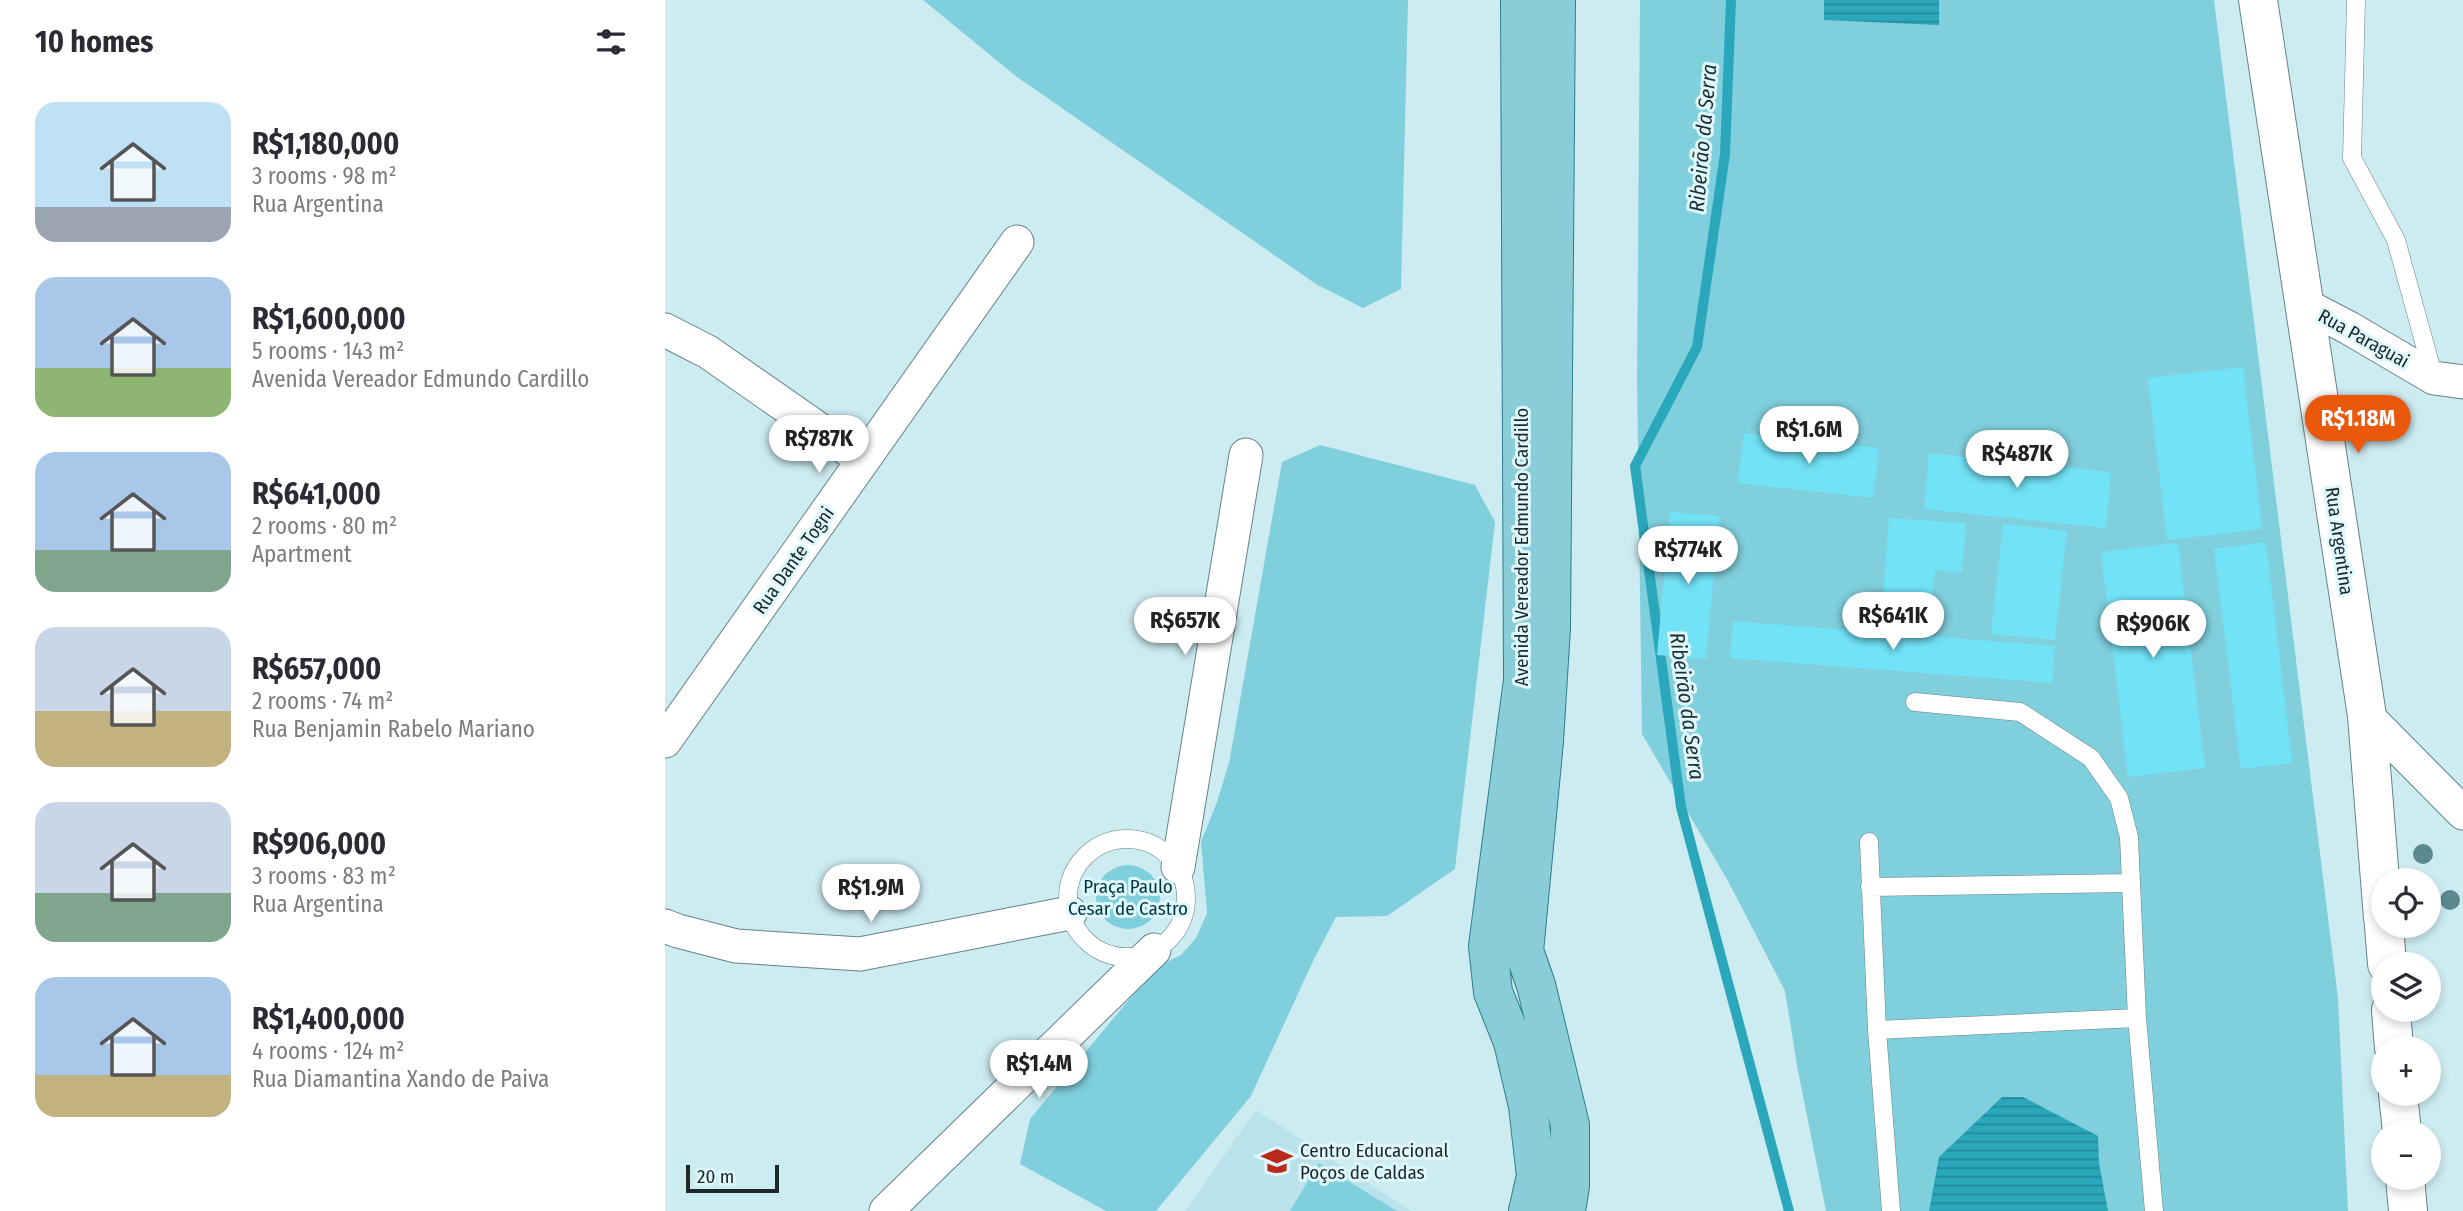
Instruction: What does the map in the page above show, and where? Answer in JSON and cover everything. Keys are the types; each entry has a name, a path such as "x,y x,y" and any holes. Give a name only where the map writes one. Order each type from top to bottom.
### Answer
{"main road":[{"name":"Avenida Vereador Edmundo Cardillo","path":"1520,0 1523,680 1488,946 1493,992 1513,1042 1528,1106 1535,1176 1528,1211"},
{"name":"Avenida Vereador Edmundo Cardillo","path":"1556,0 1551,628 1544,741 1524,951 1559,1074 1570,1125 1570,1186 1566,1211"}],"street":[{"name":"Rua Argentina","path":"2257,0 2367,716 2379,868"},
{"name":"Rua Dante Togni","path":"665,741 1017,242"},
{"name":"Rua Paraguai","path":"2305,305 2449,380"},
{"path":"665,330 708,352 863,460"},
{"path":"1178,867 1246,456"},
{"path":"2367,716 2463,813"},
{"path":"665,926 736,946 860,954 1070,913"},
{"path":"886,1211 1154,950"},
{"path":"2406,1190 2408,1211"}],"lane":[{"path":"2356,0 2352,158 2396,240 2449,380"},
{"path":"1915,702 2020,712 2091,758 2119,798 2129,837 2137,1018 2154,1211"},
{"path":"1131,839 1149,843 1166,852 1178,867 1185,884 1187,904 1181,922 1170,938 1154,950 1138,956 1120,956 1103,951 1089,942 1077,929 1070,913 1068,894 1072,876 1082,860 1095,848 1113,841 1131,839"},
{"path":"1869,842 1877,1030 1891,1211"},
{"path":"1870,887 2131,883"},
{"path":"1877,1030 2137,1018"}],"shaded area":[{"path":"1824,0 1939,0 1939,25 1824,20"},
{"path":"2002,1097 2023,1097 2098,1136 2099,1163 2108,1211 1929,1211 1939,1157"},
{"name":"Centro Educacional Poços de Caldas","path":"1256,1110 1411,1211 1185,1211"}],"green space":[{"path":"923,0 1408,0 1401,289 1363,308 1316,284 1017,77"},
{"path":"1640,0 2214,0 2338,998 2348,1211 1826,1211 1785,991 1728,881 1642,734 1637,378"},
{"path":"1320,445 1475,485 1495,522 1455,869 1387,916 1336,917 1251,1096 1156,1211 1106,1211 1020,1164 1030,1119 1156,967 1181,955 1196,938 1207,913 1201,842 1229,763 1282,462"},
{"name":"Praça Paulo Cesar de Castro","path":"1128,865 1146,871 1154,879 1160,897 1154,915 1146,923 1128,929 1110,923 1102,915 1096,897 1102,879 1110,871"},
{"path":"1319,1163 1397,1211 1290,1211"}],"building":[{"path":"2243,367 2262,529 2167,540 2148,378"},
{"path":"1744,433 1879,448 1873,498 1738,483"},
{"path":"1929,453 2111,472 2106,528 1924,509"},
{"path":"1670,512 1719,516 1706,659 1657,655"},
{"path":"1889,518 1966,523 1962,573 1935,570 1930,631 1844,624 1846,596 1883,598"},
{"path":"2003,524 2067,531 2055,640 1991,634"},
{"path":"2266,542 2292,763 2241,769 2214,549"},
{"path":"2178,543 2205,768 2128,777 2101,552"},
{"path":"1733,621 2055,646 2052,683 1730,658"}],"waterway":[{"name":"Ribeirão da Serra","path":"1731,0 1725,154 1697,347 1635,466 1681,807 1789,1211"}],"place":[{"name":"Centro Educacional Poços de Caldas","path":"1277,1161"}]}
